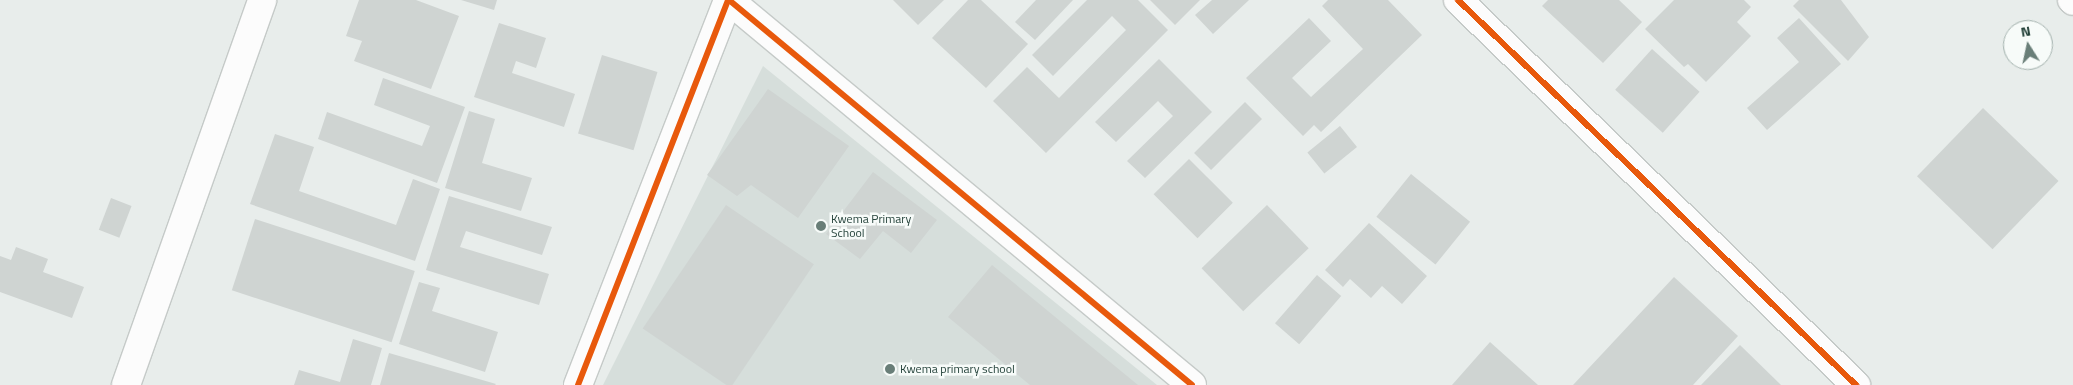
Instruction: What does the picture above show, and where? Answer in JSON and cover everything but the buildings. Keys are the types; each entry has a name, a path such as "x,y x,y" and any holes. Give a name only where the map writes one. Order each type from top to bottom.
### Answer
{"street":[{"path":"126,385 262,0"},
{"path":"578,385 729,0 1192,385"},
{"path":"1458,0 1856,385"}],"shaded area":[{"name":"Kwema Primary School","path":"763,66 1157,385 603,385"}],"cycle path":[{"path":"578,385 728,0"},
{"path":"729,0 1192,385"},
{"path":"1458,0 1856,385"}],"place":[{"name":"Kwema Primary School","path":"821,226"},
{"name":"Kwema primary school","path":"890,369"}]}
